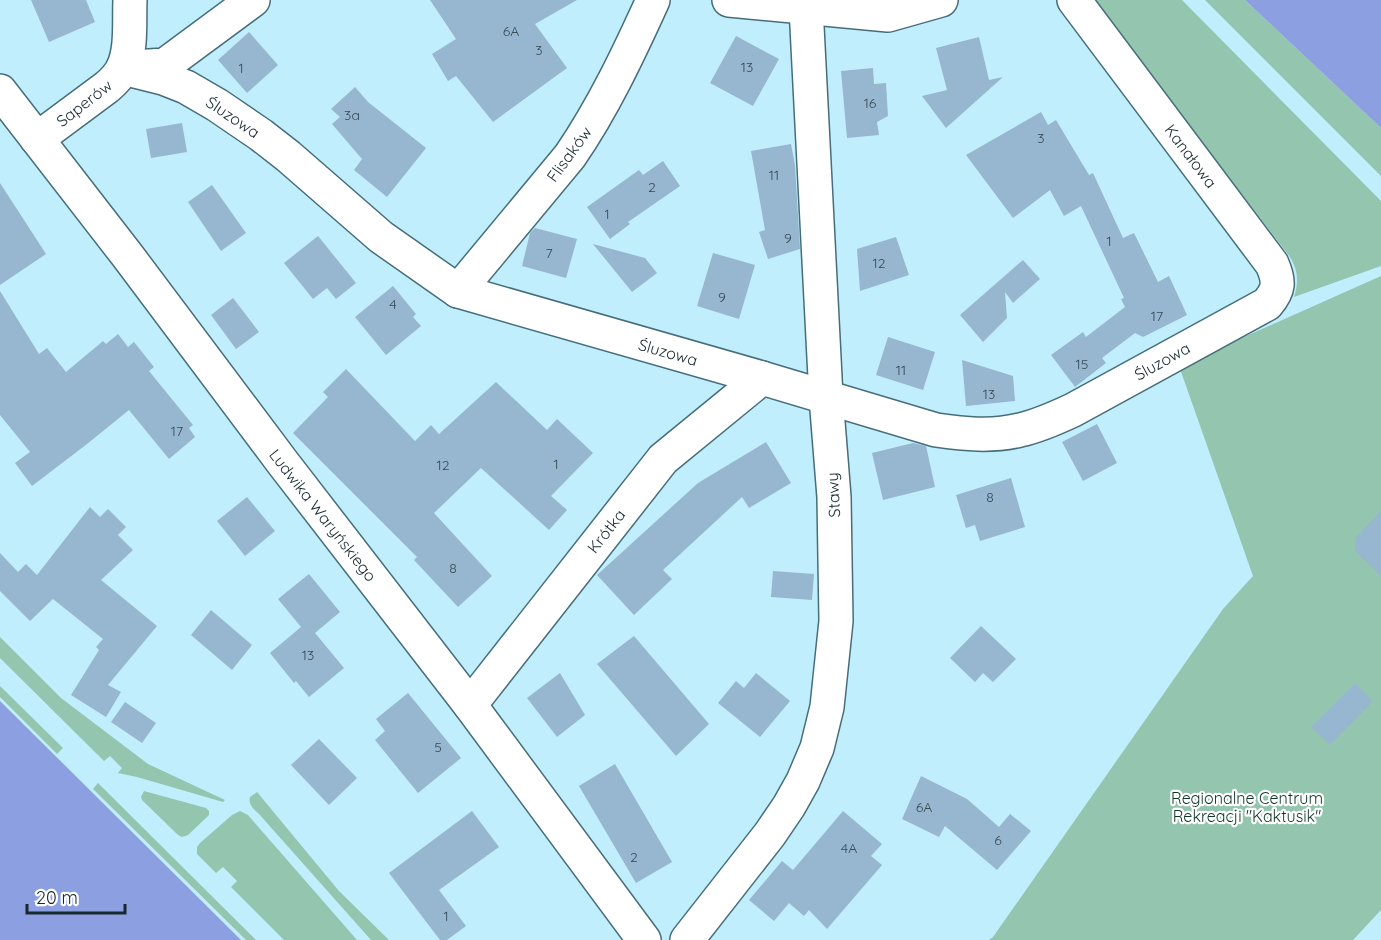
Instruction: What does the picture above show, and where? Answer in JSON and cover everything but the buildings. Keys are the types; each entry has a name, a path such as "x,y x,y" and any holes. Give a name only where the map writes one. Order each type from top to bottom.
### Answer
{"street":[{"path":"123,68 127,48 130,0"},
{"name":"Saperów","path":"37,139 107,87 123,68 165,65 253,0"},
{"name":"Flisaków","path":"458,291 576,148 628,53 653,0"},
{"path":"729,0 888,15 941,0"},
{"name":"Kanałowa","path":"1074,0 1272,264 1277,274 1278,285 1275,295 1267,304 1253,311"},
{"name":"Stawy","path":"687,940 789,806 817,748 827,707 836,621 834,497 826,397 806,7"},
{"name":"Śluzowa","path":"123,68 163,78 186,87 217,105 288,156 381,237 458,291 936,430 964,434 992,434 1020,430 1047,421 1073,410 1253,311"},
{"name":"Ludwika Waryńskiego","path":"0,91 470,705 644,940"},
{"name":"Krótka","path":"470,705 663,459 762,378"}],"green space":[{"path":"1093,0 1182,0 1381,201 1381,266 1294,297 1297,276 1290,257"},
{"path":"1205,0 1245,0 1381,128 1381,176"},
{"name":"Regionalne Centrum Rekreacji \"Kaktusik\"","path":"1381,276 1381,910 1353,940 989,940 1223,609 1253,576 1179,366"},
{"path":"0,637 61,698 148,764 225,800 223,802 118,773 122,768 110,756 104,761 0,658"},
{"path":"0,686 63,748 57,754 0,697"},
{"path":"98,783 256,940 246,940 93,789"},
{"path":"144,791 206,808 209,815 188,835 182,837 142,800"},
{"path":"257,792 339,891 389,940 371,940 253,809 250,797"},
{"path":"240,811 248,815 357,940 284,940 231,887 237,881 223,867 216,873 197,854 197,847 200,843 232,815"}],"water":[{"path":"1245,0 1381,0 1381,128"},
{"path":"0,701 241,940 0,940"}]}
